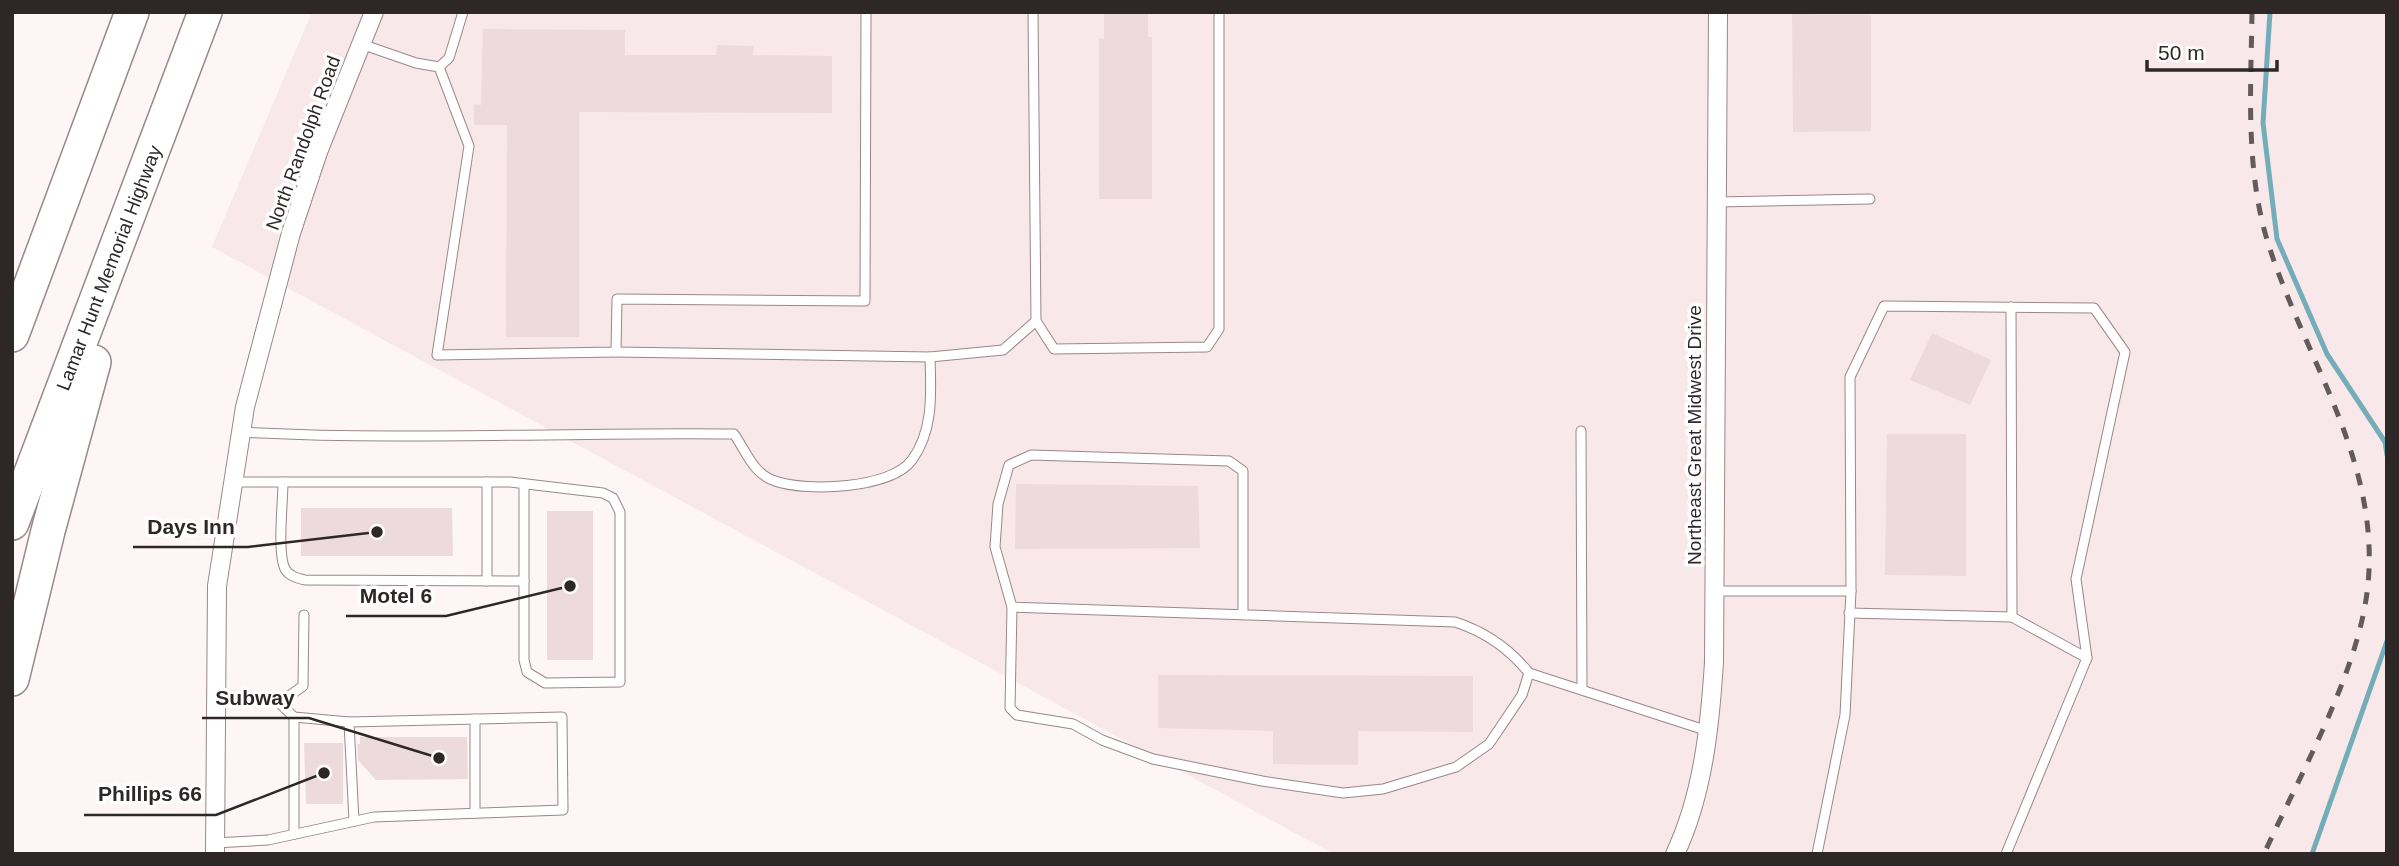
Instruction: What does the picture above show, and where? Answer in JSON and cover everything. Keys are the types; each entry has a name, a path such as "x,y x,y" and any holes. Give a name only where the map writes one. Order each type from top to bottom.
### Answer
{"highway":[{"path":"12,335 132,12"},
{"name":"Lamar Hunt Memorial Highway","path":"12,523 205,12"},
{"path":"12,679 51,519 96,356 107,270"}],"street":[{"name":"North Randolph Road","path":"215,848 217,586 245,407 267,332 291,233 318,152 374,12"},
{"name":"Northeast Great Midwest Drive","path":"1675,854 1693,803 1708,731 1714,662 1718,12"}],"lane":[{"path":"439,67 449,58 463,12"},
{"path":"616,352 617,299 865,301 866,12"},
{"path":"1033,12 1036,321 1054,349 1207,347 1219,329 1219,12"},
{"path":"362,44 416,63 439,67"},
{"path":"439,67 469,146 437,355 616,352 930,357 1003,350 1036,321"},
{"path":"1717,201 1870,200"},
{"path":"1817,854 1845,715 1851,591 1850,377 1884,306 2094,308 2126,352 2076,579 2087,658 2006,854"},
{"path":"2011,307 2012,617"},
{"path":"241,432 326,437 608,432 734,434 757,470 774,481 862,485 886,480 911,463 923,442 930,411 930,357"},
{"path":"1581,431 1582,689"},
{"path":"1243,615 1243,471 1229,461 1031,455 1009,465 998,504 995,547 1012,607 1010,708 1017,715 1073,724 1111,744 1153,759 1262,781 1343,793 1382,789 1456,766 1489,744 1522,695 1530,673"},
{"path":"233,482 487,482 524,484 603,493 613,498 620,512 620,682 545,683 527,672 524,660 524,484"},
{"path":"283,482 282,554 285,568 293,577 304,580 524,581"},
{"path":"486,581 487,482"},
{"path":"1715,591 1851,591"},
{"path":"1012,607 1455,622 1474,628 1513,653 1530,673 1708,731"},
{"path":"1849,613 2012,617 2087,658"},
{"path":"216,695 275,699 289,696 303,686 304,615"},
{"path":"215,848 268,840 374,817 563,810 562,717 349,722 294,717 275,699"},
{"path":"294,717 294,834"},
{"path":"475,719 475,813"},
{"path":"349,722 354,821"}],"shaded area":[{"path":"312,12 2387,12 2387,854 1334,854 212,247"}],"building":[{"path":"1104,12 1148,12 1148,37 1152,37 1152,199 1099,199 1099,38 1104,39"},
{"path":"1792,14 1871,15 1871,131 1793,132"},
{"path":"483,29 625,30 625,55 716,55 717,45 754,46 753,55 832,56 832,113 579,112 579,337 506,337 507,125 474,125 474,104 481,105"},
{"path":"1932,333 1991,360 1970,405 1910,380"},
{"path":"1887,434 1966,434 1966,576 1885,575"},
{"path":"1016,484 1198,486 1200,548 1015,549"},
{"path":"301,508 452,508 453,556 301,556"},
{"path":"547,511 593,511 593,660 547,660"},
{"path":"1158,675 1473,676 1473,732 1358,731 1358,765 1273,764 1273,731 1158,728"},
{"path":"360,737 467,737 468,779 376,780 358,760 357,744 360,744"},
{"path":"304,743 343,743 343,804 306,804"}],"waterway":[{"path":"2270,12 2263,123 2277,239 2327,354 2385,442 2387,455"},
{"path":"2312,854 2387,641"}],"railway":[{"path":"2252,12 2251,128 2261,215 2283,285 2351,452 2362,494 2369,538 2368,584 2363,617 2353,651 2326,721 2264,854"}],"place":[{"name":"Days Inn","path":"377,532"},
{"name":"Motel 6","path":"570,586"},
{"name":"Subway","path":"439,758"},
{"name":"Phillips 66","path":"324,773"}]}
